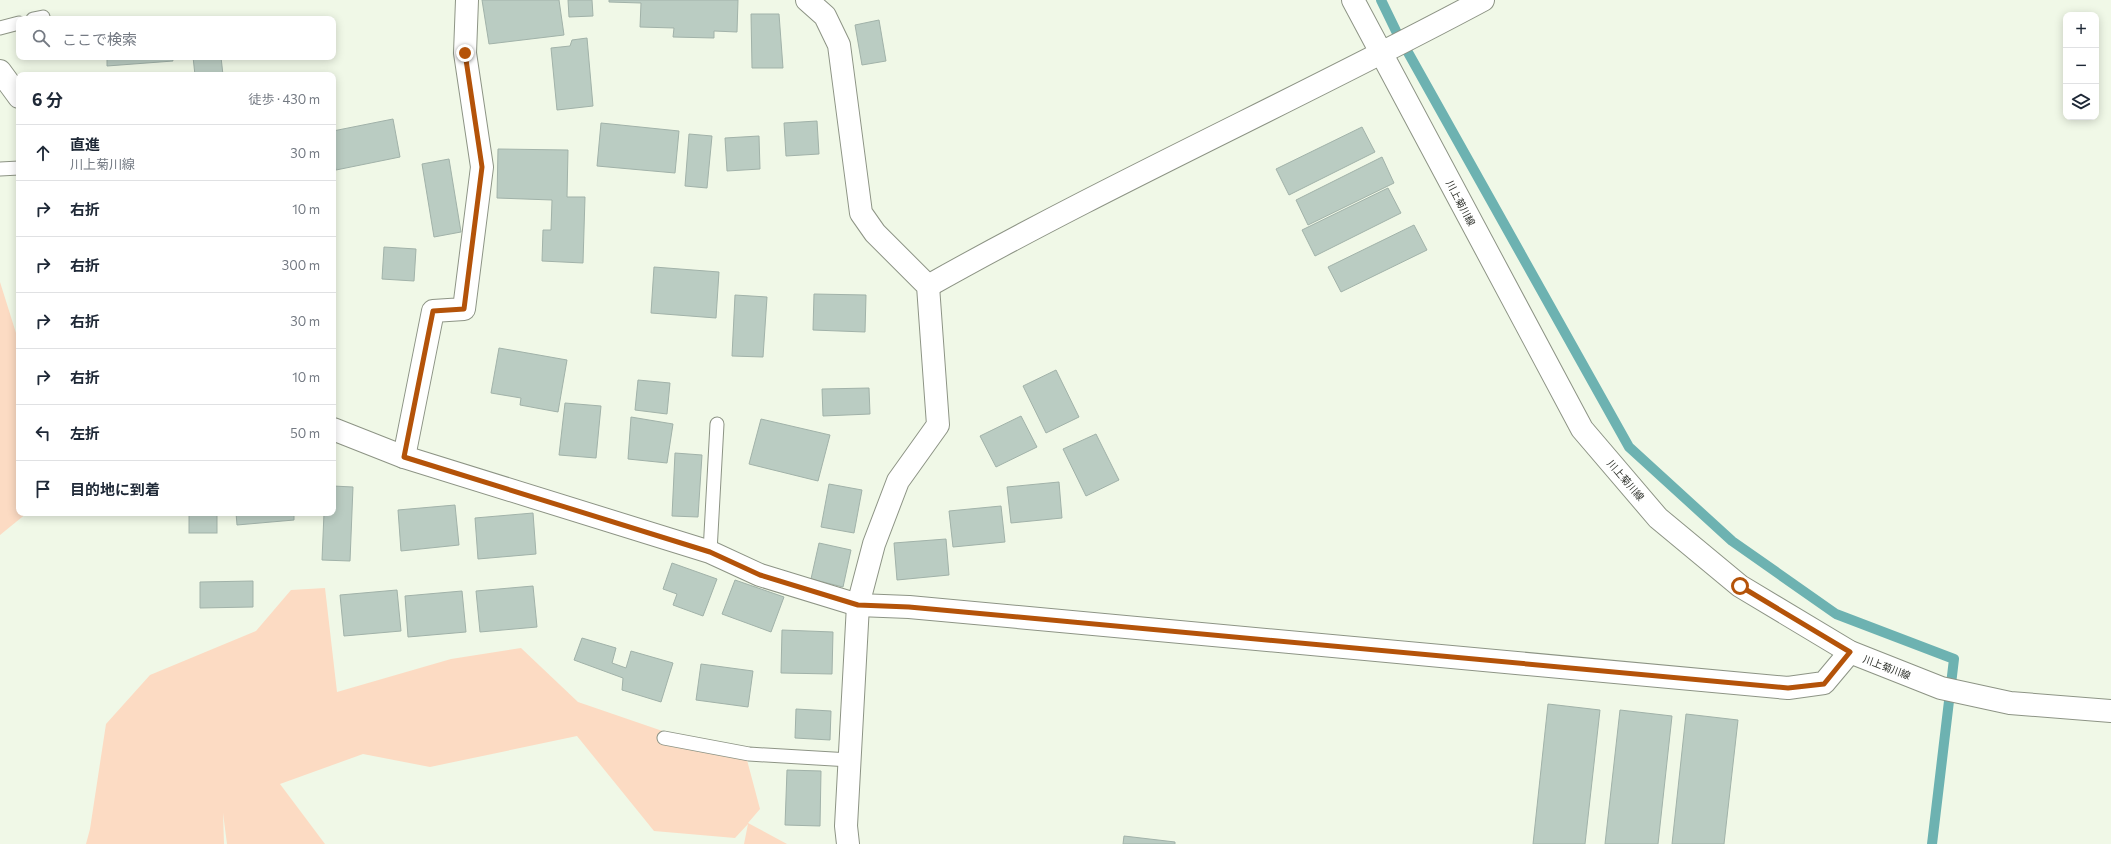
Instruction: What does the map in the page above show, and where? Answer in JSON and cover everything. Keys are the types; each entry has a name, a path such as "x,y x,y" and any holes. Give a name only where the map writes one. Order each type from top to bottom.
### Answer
{"street":[{"path":"404,457 433,311 464,309 482,167 465,53 467,0"},
{"path":"807,0 825,16 839,45 861,213 875,233 928,286 938,425 898,481 874,544 858,605 846,826 848,844"},
{"name":"川上菊川線","path":"1353,0 1582,429 1658,518 1740,586 1850,652 1941,688 2010,703 2111,711"},
{"path":"928,286 1028,232 1381,54 1483,0"},
{"path":"0,72 16,93"},
{"path":"336,430 404,457 710,552 760,575 858,605 925,608 1788,688 1824,684 1850,652"}],"lane":[{"path":"0,28 16,24"},
{"path":"0,169 16,168"},
{"path":"710,552 717,424"},
{"path":"664,738 749,754 850,760"}],"shaded area":[{"path":"0,282 16,333 16,516 23,516 0,535"},
{"path":"325,588 337,692 451,659 521,648 578,702 747,760 760,809 748,823 787,844 744,844 748,824 735,838 654,831 577,736 430,767 363,754 280,784 325,844 227,844 223,813 224,844 86,844 90,829 106,724 150,675 256,631 291,590"}],"building":[{"path":"482,0 559,0 564,35 489,44"},
{"path":"568,0 592,0 593,16 569,17"},
{"path":"609,0 738,0 737,32 714,31 714,38 673,37 674,28 640,27 641,3 609,2"},
{"path":"751,14 779,14 783,68 752,68"},
{"path":"879,20 886,61 862,65 855,25"},
{"path":"587,38 593,106 557,110 551,48 570,46 572,40"},
{"path":"107,60 173,61 107,66"},
{"path":"193,60 221,60 223,72 195,72"},
{"path":"393,119 400,157 336,170 336,130"},
{"path":"817,121 819,154 786,156 784,123"},
{"path":"601,123 679,131 675,173 597,166"},
{"path":"1362,127 1375,152 1289,195 1276,169"},
{"path":"689,134 712,136 707,188 685,186"},
{"path":"759,136 760,169 727,171 725,138"},
{"path":"498,149 568,150 567,197 585,197 583,263 542,261 543,230 551,230 552,200 497,198"},
{"path":"1382,157 1394,183 1308,225 1296,200"},
{"path":"449,159 461,232 434,237 422,164"},
{"path":"1388,188 1401,213 1315,256 1302,230"},
{"path":"1414,225 1427,250 1341,292 1328,267"},
{"path":"384,247 416,249 414,281 382,279"},
{"path":"654,267 719,272 716,318 651,313"},
{"path":"814,294 866,295 865,332 813,330"},
{"path":"735,295 767,297 763,357 732,356"},
{"path":"499,348 567,360 558,412 520,405 521,398 491,393"},
{"path":"1056,370 1079,417 1046,433 1023,386"},
{"path":"638,380 670,383 667,414 635,410"},
{"path":"869,388 870,414 823,416 822,389"},
{"path":"565,403 601,406 596,458 559,455"},
{"path":"1021,416 1037,447 996,467 980,436"},
{"path":"631,417 673,424 667,463 628,459"},
{"path":"761,419 830,435 818,481 749,464"},
{"path":"1096,434 1119,480 1086,496 1063,449"},
{"path":"675,453 702,455 698,517 672,516"},
{"path":"1059,482 1062,518 1011,523 1007,487"},
{"path":"829,484 862,490 854,533 821,527"},
{"path":"336,486 353,487 350,561 322,560 324,516 336,516"},
{"path":"455,505 459,545 401,551 398,510"},
{"path":"1001,506 1005,542 953,547 949,511"},
{"path":"533,513 536,554 478,559 475,518"},
{"path":"189,516 217,516 217,533 189,533"},
{"path":"236,516 294,516 294,520 237,525"},
{"path":"946,539 949,575 897,580 894,543"},
{"path":"819,543 851,550 843,587 811,579"},
{"path":"672,563 717,579 703,616 673,605 677,594 663,589"},
{"path":"735,580 784,597 771,632 722,614"},
{"path":"253,581 253,607 200,608 200,582"},
{"path":"533,586 537,627 480,632 476,591"},
{"path":"397,590 401,631 344,636 340,595"},
{"path":"462,591 466,632 408,637 405,596"},
{"path":"782,630 833,632 832,674 781,673"},
{"path":"582,638 616,648 612,663 626,668 631,651 673,663 661,702 622,690 623,678 574,660"},
{"path":"701,664 753,671 748,707 696,700"},
{"path":"1548,704 1600,710 1585,844 1533,844"},
{"path":"796,709 831,711 830,740 795,738"},
{"path":"1620,710 1672,716 1658,844 1605,844"},
{"path":"1686,714 1738,720 1724,844 1672,844"},
{"path":"787,770 821,771 820,826 785,825"},
{"path":"1124,836 1175,842 1175,844 1123,844"}],"waterway":[{"path":"1381,0 1396,31 1629,447 1732,541 1836,614 1954,659 1932,844"}],"route":[{"path":"465,53 482,167 464,309 433,311 404,457 710,552 760,575 858,605 909,607 1788,688 1824,684 1850,652 1740,586"}]}
